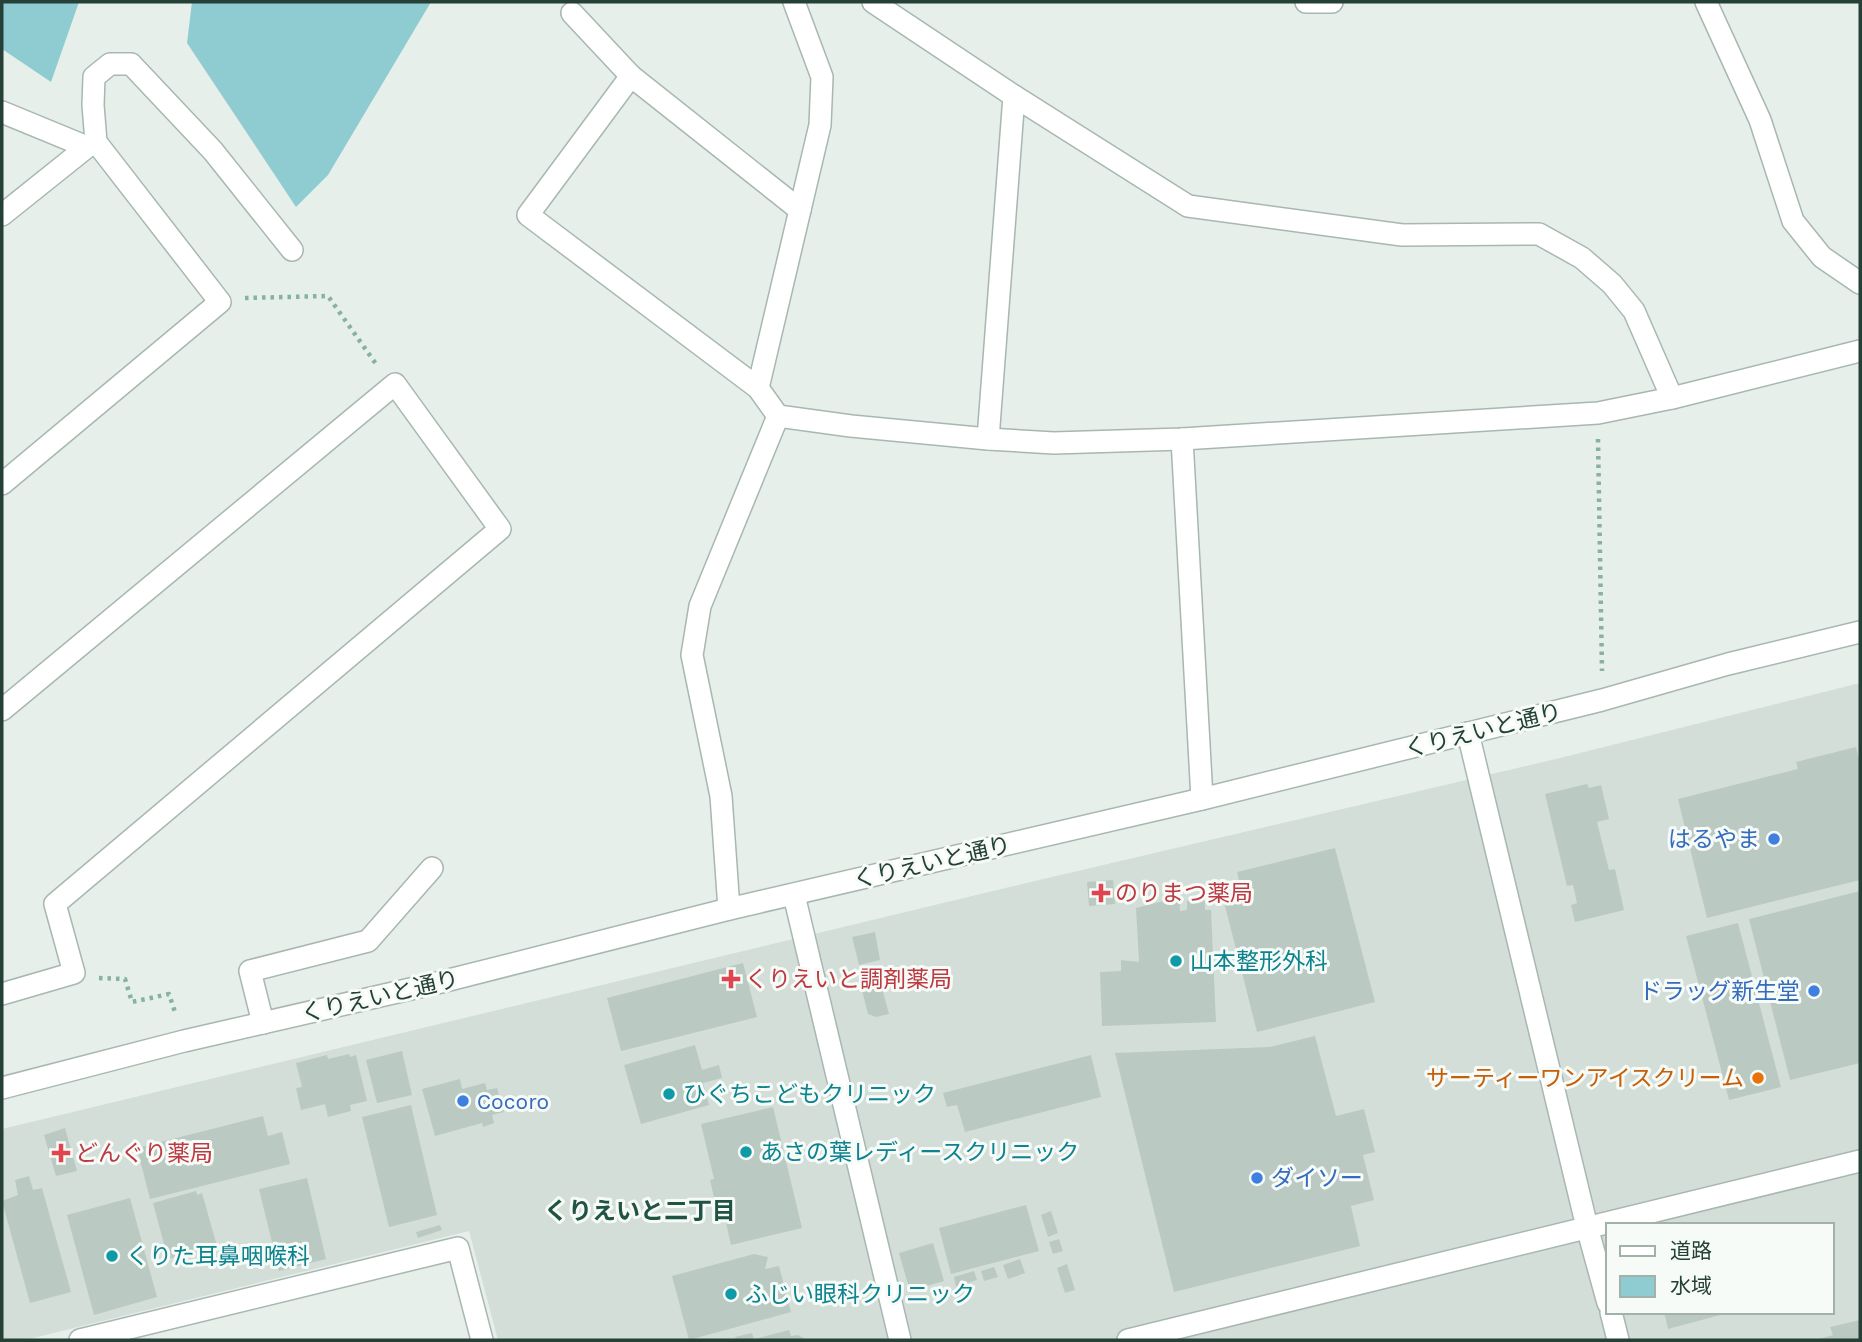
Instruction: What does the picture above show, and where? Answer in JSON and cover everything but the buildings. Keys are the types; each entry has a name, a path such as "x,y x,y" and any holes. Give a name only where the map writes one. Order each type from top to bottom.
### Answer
{"street":[{"path":"758,388 820,125 822,77 794,2"},
{"path":"873,2 1014,96 1188,206 1402,235 1539,234 1582,258 1612,284 1634,311 1672,398"},
{"path":"1306,2 1332,2"},
{"path":"1706,2 1760,120 1793,221 1822,257 1860,283"},
{"path":"572,13 631,76 800,209"},
{"path":"92,145 94,77 110,64 131,64 213,151 292,250"},
{"path":"631,76 528,215 758,388 778,416 851,426 1054,443 1182,439 1598,413 1672,398 1860,351"},
{"path":"988,439 1014,96"},
{"path":"2,112 92,145 220,302 2,484"},
{"path":"2,215 92,145"},
{"path":"2,710 395,384 500,529 55,904 74,973 2,994"},
{"path":"729,909 721,796 692,655 700,606 778,416"},
{"path":"1182,439 1202,799"},
{"name":"くりえいと通り","path":"2,1088 184,1041 441,982 729,909 1202,799 1602,700 1728,664 1860,632"},
{"path":"1468,733 1606,1296"},
{"path":"263,1023 250,971 368,941 432,868"},
{"path":"794,895 900,1340"},
{"path":"1128,1340 1860,1161"},
{"path":"80,1340 458,1248 481,1340"},
{"path":"1612,1314 1618,1340"}],"path":[{"path":"220,302 241,298 328,296 382,373 395,384"},
{"path":"1598,413 1602,700"},
{"path":"74,973 89,977 125,979 132,1002 169,994 184,1041"}],"shaded area":[{"path":"1860,683 1860,1340 498,1340 469,1231 25,1340 2,1340 2,1129 1556,759"}],"water":[{"path":"2,2 79,2 51,82 2,49"},
{"path":"192,2 431,2 328,175 296,207 187,43"}],"place":[{"name":"はるやま","path":"1774,839"},
{"name":"のりまつ薬局","path":"1101,893"},
{"name":"山本整形外科","path":"1176,961"},
{"name":"くりえいと調剤薬局","path":"731,979"},
{"name":"ドラッグ新生堂","path":"1814,991"},
{"name":"サーティーワンアイスクリーム","path":"1758,1078"},
{"name":"ひぐちこどもクリニック","path":"669,1094"},
{"name":"Cocoro","path":"463,1101"},
{"name":"あさの葉レディースクリニック","path":"746,1152"},
{"name":"どんぐり薬局","path":"61,1153"},
{"name":"ダイソー","path":"1257,1178"},
{"name":"くりた耳鼻咽喉科","path":"112,1256"},
{"name":"ふじい眼科クリニック","path":"731,1294"}],"district":[{"name":"くりえいと二丁目","path":"640,1211"}]}
